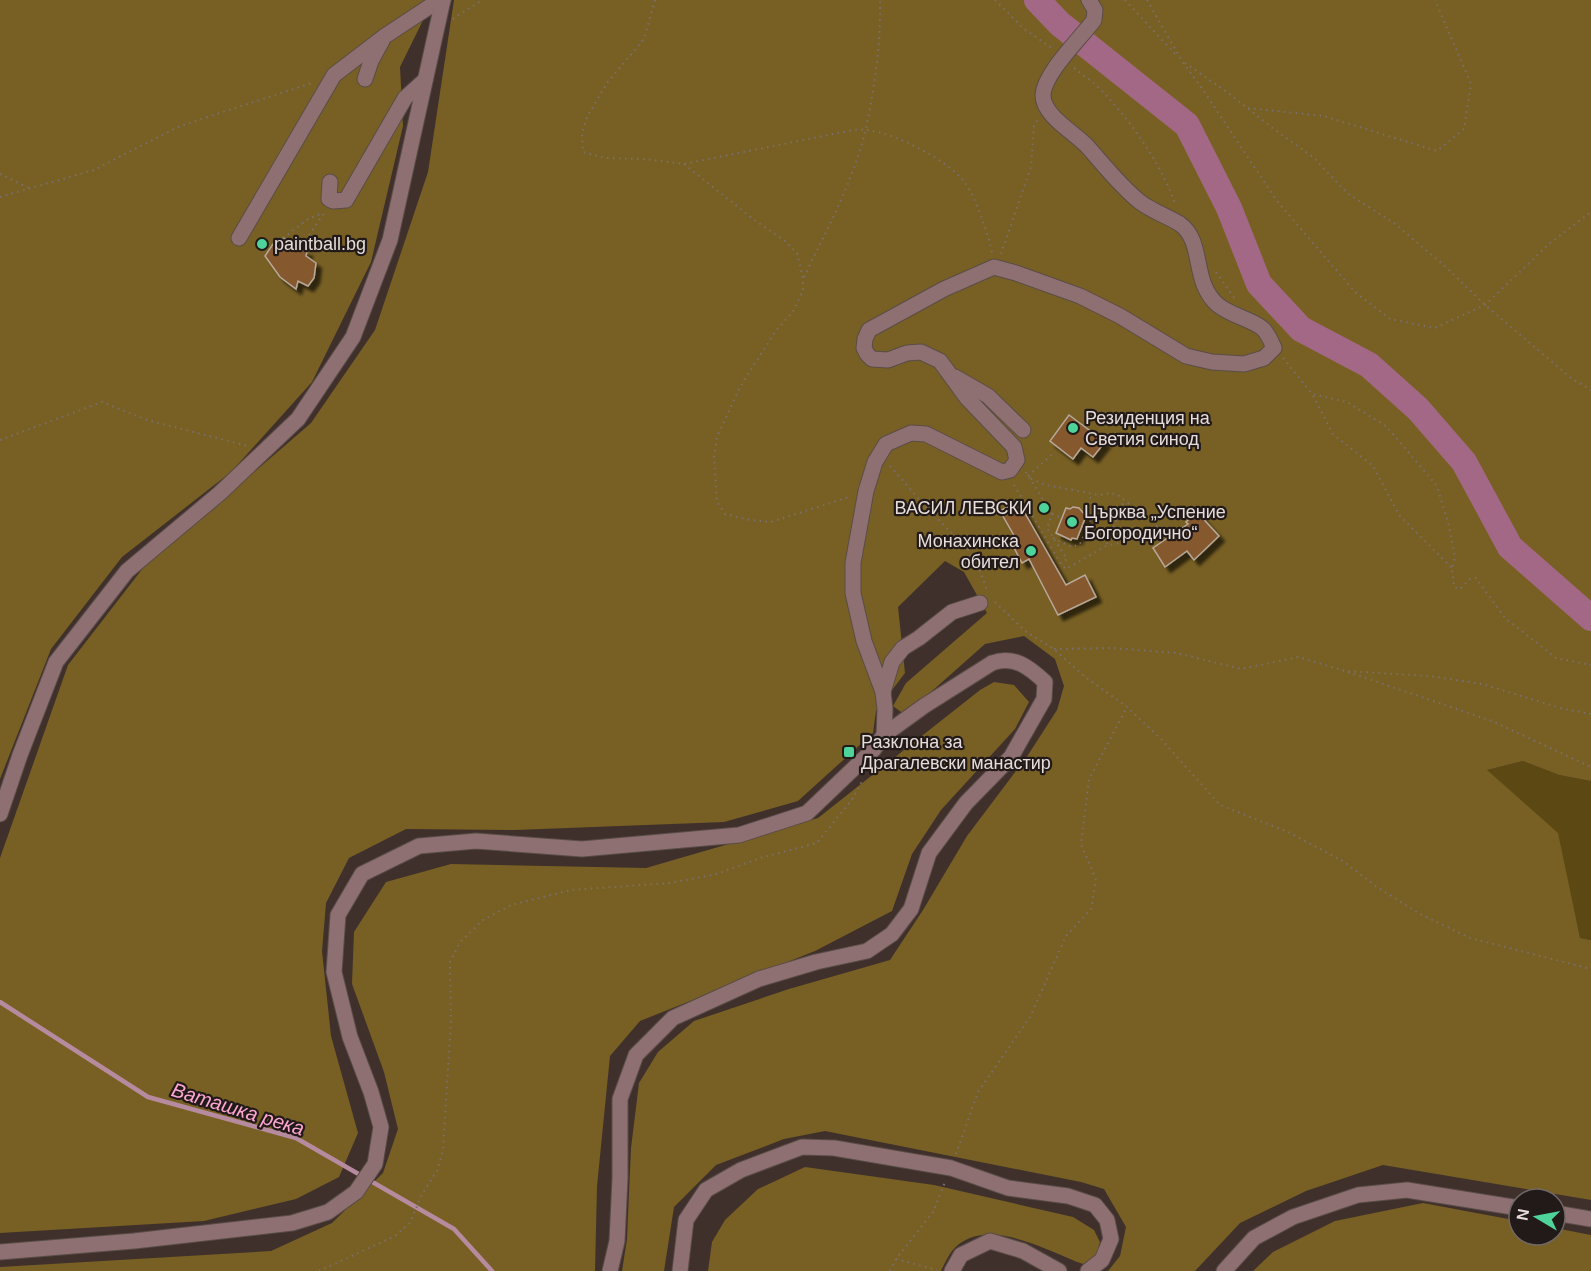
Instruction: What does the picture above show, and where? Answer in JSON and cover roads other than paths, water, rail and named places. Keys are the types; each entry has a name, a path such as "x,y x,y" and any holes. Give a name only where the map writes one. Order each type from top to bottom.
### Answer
{"street":[{"path":"0,814 56,662 127,571 220,493 298,419 353,337 390,240 443,0 385,36 334,75 239,238"},
{"path":"884,735 885,709 882,692 864,641 853,593 853,562 866,491 874,462 886,444 910,433 926,434 998,470 1006,472 1014,467 1017,460 1014,447 967,398 940,361 921,352 907,353 888,360 872,359 864,348 869,330 944,290 994,267 1080,296 1120,316 1186,356 1212,362 1244,364 1264,358 1274,348 1261,328 1218,305 1206,290 1199,273 1196,247 1185,229 1142,203 1113,177 1085,144 1063,126 1046,106 1043,96 1046,81 1094,20 1095,10 1089,0"},
{"path":"366,79 371,61 385,36"},
{"path":"330,183 329,199 346,200 405,98 425,80"},
{"path":"950,374 988,396 1023,430"},
{"path":"882,692 892,662 903,648 920,638 952,612 985,600"},
{"path":"0,1252 134,1241 292,1223 328,1212 356,1192 375,1164 381,1127 371,1092 350,1037 334,972 338,915 362,874 419,846 476,841 582,849 739,835 807,813 874,748 884,735 924,706 992,663 1003,659 1030,668 1045,682 1044,699 1011,757 966,803 929,853 911,909 892,934 867,951 816,962 759,979 673,1018 636,1054 620,1100 620,1178 616,1241 610,1271"},
{"path":"680,1271 686,1220 706,1190 741,1170 802,1147 834,1148 951,1168 1008,1188 1068,1196 1095,1204 1107,1220 1111,1239 1102,1260 1088,1271"},
{"path":"1224,1271 1254,1238 1293,1217 1358,1195 1407,1190 1507,1206"},
{"path":"1567,1215 1591,1219"},
{"path":"952,1271 961,1255 990,1241 1023,1251 1059,1271"}],"waterway":[{"path":"1037,0 1060,24 1187,125 1229,208 1259,284 1301,329 1369,365 1418,409 1464,462 1510,547 1591,618"},
{"name":"Ваташка река","path":"0,1002 148,1097 296,1138 454,1229 492,1271"}],"place":[{"name":"paintball.bg","path":"262,244"},
{"name":"Резиденция на Светия синод","path":"1073,428"},
{"name":"ВАСИЛ ЛЕВСКИ","path":"1044,508"},
{"name":"Църква „Успение Богородично“","path":"1072,522"},
{"name":"Монахинска обител","path":"1031,551"},
{"name":"Разклона за Драгалевски манастир","path":"849,752"}]}
